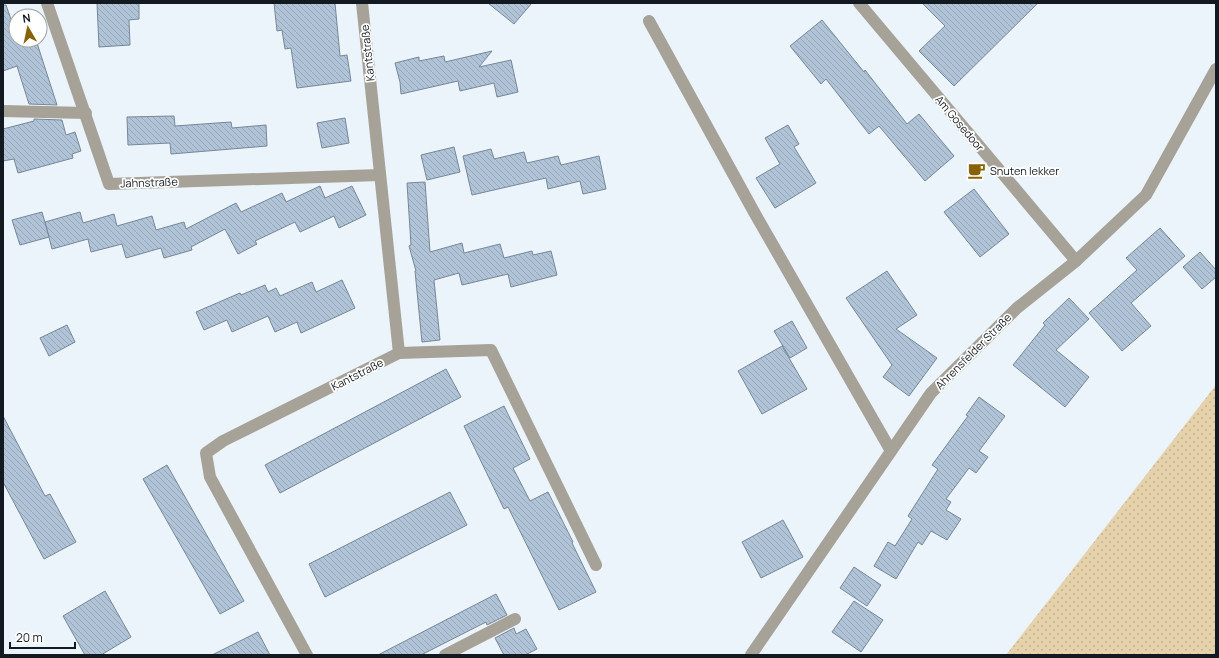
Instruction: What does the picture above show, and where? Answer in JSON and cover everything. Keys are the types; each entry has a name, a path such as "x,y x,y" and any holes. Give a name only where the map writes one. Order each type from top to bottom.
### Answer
{"street":[{"name":"Jahnstraße","path":"47,3 109,184 380,175"},
{"name":"Kantstraße","path":"307,655 210,477 206,453 223,441 399,353 362,3"},
{"name":"Am Gosedoor","path":"859,3 1076,261"},
{"path":"649,21 754,212 891,451"},
{"name":"Ahrensfelder Straße","path":"751,655 931,393 1017,308 1076,261 1146,195 1216,69"},
{"path":"3,111 86,114"},
{"path":"399,353 491,350 596,565"},
{"path":"445,655 515,619"}],"shaded area":[{"path":"1216,385 1216,655 1006,655"}],"building":[{"path":"97,3 139,3 139,19 129,20 130,45 99,47"},
{"path":"274,3 335,3 340,56 347,55 351,81 297,88 291,48 285,49 282,30 277,31"},
{"path":"488,3 532,3 514,24"},
{"path":"922,3 1038,3 954,86 919,51 945,26"},
{"path":"3,5 6,5 8,11 8,48 39,48 57,105 29,104 17,66 3,71"},
{"path":"822,20 864,72 865,70 907,124 919,114 954,156 925,181 879,126 869,134 826,79 821,84 790,46"},
{"path":"492,51 479,67 511,60 518,92 497,97 494,83 460,91 458,81 401,94 400,82 395,63 419,57 419,61 444,56 445,62"},
{"path":"174,116 175,126 231,122 232,128 266,125 267,146 171,154 170,143 128,145 127,117"},
{"path":"345,118 349,143 322,148 317,123"},
{"path":"34,119 62,120 66,135 75,132 81,151 72,154 73,158 18,173 14,159 3,161 3,129 34,121"},
{"path":"788,125 799,144 794,147 816,183 775,208 756,178 780,164 765,138"},
{"path":"454,147 460,172 427,180 421,155"},
{"path":"491,149 494,159 524,152 527,163 558,156 561,165 599,156 606,189 583,194 580,181 548,189 546,178 472,195 463,156"},
{"path":"425,182 430,252 462,243 464,253 500,244 504,258 532,251 533,255 551,251 557,275 511,287 508,274 462,285 459,273 434,280 440,340 422,342 416,271 409,246 411,245 407,183"},
{"path":"320,186 325,198 352,186 366,215 339,228 334,216 300,232 295,222 255,241 257,244 238,254 225,229 191,247 192,250 164,258 161,248 126,258 122,244 91,252 88,239 52,249 45,222 80,212 83,223 114,214 117,226 152,216 156,230 184,222 186,229 236,203 241,212 282,193 286,202"},
{"path":"974,189 1009,234 980,257 944,212"},
{"path":"42,212 49,237 20,245 12,220"},
{"path":"1160,228 1185,256 1131,303 1151,326 1122,351 1089,313 1137,270 1126,258"},
{"path":"1200,252 1216,270 1216,277 1202,289 1183,267"},
{"path":"887,271 917,315 896,329 937,358 909,396 883,377 892,365 846,298"},
{"path":"342,280 355,308 301,333 297,322 275,332 268,316 232,332 227,320 204,330 196,312 240,293 241,295 265,285 268,292 276,288 280,296 312,282 316,292"},
{"path":"1069,298 1089,319 1056,350 1089,377 1065,407 1013,365 1045,325 1043,323"},
{"path":"792,321 807,348 790,358 774,331"},
{"path":"67,325 75,342 49,356 40,338"},
{"path":"782,346 807,389 762,414 738,371"},
{"path":"446,369 461,397 280,493 265,465"},
{"path":"979,397 1005,416 979,451 988,457 976,473 969,468 946,499 951,502 946,510 961,519 947,540 931,531 922,545 918,542 896,579 874,566 888,542 895,546 912,519 908,516 938,469 932,465 968,416 966,415"},
{"path":"504,406 530,459 513,468 530,501 548,492 596,592 559,610 508,507 504,509 464,426"},
{"path":"3,416 45,496 50,494 76,542 44,559 3,482"},
{"path":"167,465 244,601 220,614 143,479"},
{"path":"450,492 467,525 325,597 309,564"},
{"path":"783,520 803,557 761,578 742,542"},
{"path":"854,567 881,585 867,606 840,588"},
{"path":"105,591 131,637 101,655 85,655 63,616"},
{"path":"496,594 507,615 487,625 486,622 421,655 378,655"},
{"path":"854,601 883,620 861,652 832,632"},
{"path":"514,628 516,634 526,629 537,649 525,655 504,655 495,638"},
{"path":"258,632 270,655 212,655"}],"place":[{"name":"Snuten lekker","path":"977,170"}]}
